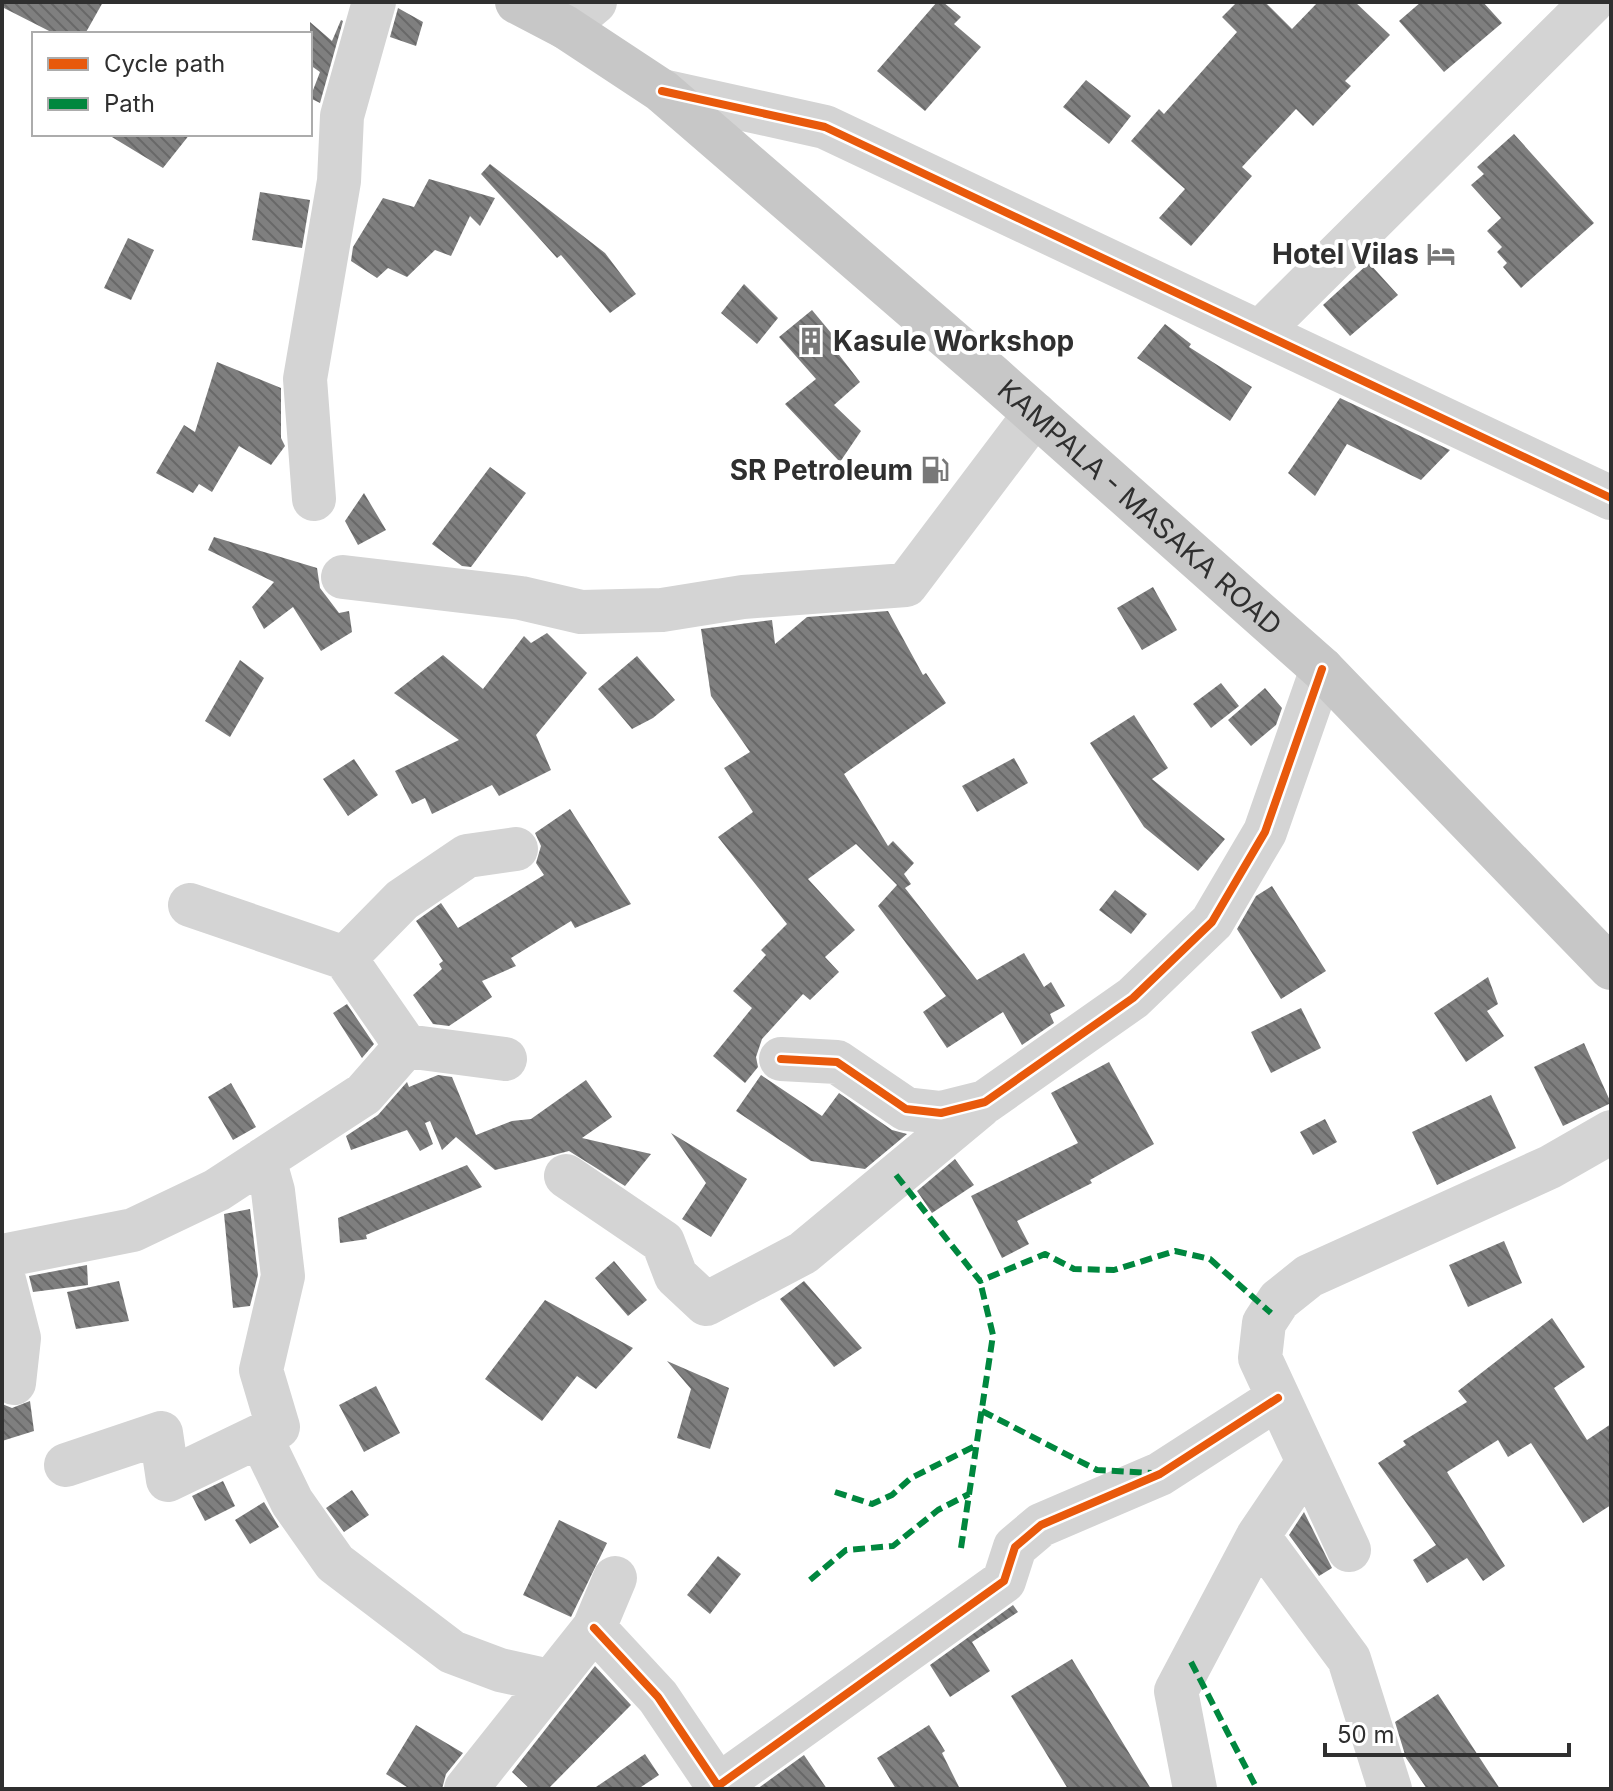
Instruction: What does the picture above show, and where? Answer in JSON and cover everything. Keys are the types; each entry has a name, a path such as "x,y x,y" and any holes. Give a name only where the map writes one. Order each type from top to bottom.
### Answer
{"main road":[{"name":"KAMPALA - MASAKA ROAD","path":"517,2 580,14 662,91 1035,414 1322,669 1611,968"}],"street":[{"path":"314,499 305,379 339,181 342,116 374,2"},
{"path":"1261,331 1592,2"},
{"path":"662,91 825,127 1609,493"},
{"path":"343,577 521,598 581,612 662,610 743,597 906,585 1035,414"},
{"path":"566,1176 663,1242 676,1276 706,1304 803,1253 985,1102 1133,998 1212,922 1265,832 1322,669"},
{"path":"345,958 402,900 467,856 516,849"},
{"path":"190,905 345,958 406,1046 505,1059"},
{"path":"2,1256 133,1230 217,1190 364,1094 406,1046"},
{"path":"781,1059 837,1062 906,1109 941,1113 985,1102"},
{"path":"1349,1550 1260,1358 1264,1323 1279,1300 1309,1276 1550,1167 1611,1132"},
{"path":"66,1465 161,1433 168,1480 278,1427 261,1370 283,1276 273,1191 264,1159"},
{"path":"2,1272 19,1338 14,1383"},
{"path":"594,1628 658,1697 718,1786 1004,1581 1015,1547 1041,1525 1160,1474 1278,1398"},
{"path":"260,1436 292,1502 335,1563 452,1652 500,1670 549,1681"},
{"path":"1195,1789 1176,1691 1258,1536 1308,1462"},
{"path":"1258,1536 1349,1659 1390,1789"},
{"path":"466,1789 594,1628 615,1578"}],"building":[{"path":"2,2 103,2 86,32 51,32 2,7"},
{"path":"937,2 943,2 961,17 954,24 981,47 925,111 877,71"},
{"path":"1237,2 1265,2 1292,29 1318,2 1355,2 1390,35 1345,81 1351,86 1313,126 1296,109 1242,167 1252,176 1191,246 1159,218 1185,189 1131,141 1159,109 1164,114 1237,32 1222,17"},
{"path":"1421,2 1483,2 1502,23 1444,72 1399,21"},
{"path":"398,8 423,22 416,46 390,37"},
{"path":"341,20 320,103 312,99 320,72 312,66 310,22 332,41"},
{"path":"1086,80 1131,116 1109,144 1063,107"},
{"path":"1514,134 1594,223 1521,288 1503,267 1507,263 1497,252 1502,247 1487,231 1501,218 1471,185 1484,174 1477,167"},
{"path":"110,136 188,136 163,168"},
{"path":"490,164 605,253 636,294 610,313 561,255 557,258 481,174"},
{"path":"429,179 495,198 480,226 470,216 451,256 435,250 407,277 388,268 377,278 351,261 353,247 383,198 414,207"},
{"path":"260,192 310,200 302,248 252,240"},
{"path":"128,238 154,250 131,300 104,288"},
{"path":"1369,263 1398,295 1350,336 1323,305"},
{"path":"744,284 778,318 757,344 721,313"},
{"path":"812,310 842,346 836,351 860,382 834,405 861,431 840,462 785,404 816,379 779,337"},
{"path":"1165,324 1191,344 1189,347 1252,387 1230,421 1137,358"},
{"path":"217,362 281,388 281,438 285,446 271,465 239,446 212,492 199,484 193,493 156,473 184,425 195,432"},
{"path":"1340,398 1450,450 1421,480 1347,444 1315,496 1288,473"},
{"path":"490,467 526,493 471,567 462,566 432,544"},
{"path":"364,493 386,530 358,545 345,521"},
{"path":"214,537 317,568 320,588 339,613 349,611 352,632 321,651 293,607 264,629 252,607 274,582 208,550"},
{"path":"1153,587 1177,630 1142,650 1117,608"},
{"path":"888,611 923,675 926,673 946,703 844,774 888,846 893,841 914,863 904,874 911,884 905,888 977,980 1024,953 1044,987 1051,982 1065,1006 1050,1014 1054,1023 1022,1045 1003,1012 947,1048 923,1012 946,996 878,906 897,885 856,844 808,879 855,930 825,957 839,972 810,1000 803,994 762,1039 756,1057 758,1067 745,1083 713,1056 752,1008 733,991 766,955 761,950 787,924 718,837 753,812 724,768 750,752 711,696 701,629 772,620 775,644 807,617"},
{"path":"547,633 587,673 536,735 551,770 499,796 492,785 432,814 425,798 412,804 395,771 459,740 394,693 443,655 483,689 524,636 531,643"},
{"path":"637,656 675,700 653,718 632,729 598,689"},
{"path":"240,660 264,678 230,737 205,721"},
{"path":"1221,683 1239,706 1211,728 1193,704"},
{"path":"1265,688 1282,708 1276,725 1251,746 1228,720"},
{"path":"1134,715 1168,768 1152,779 1225,839 1198,871 1144,827 1090,743"},
{"path":"1014,758 1028,783 977,812 962,786"},
{"path":"354,759 378,795 348,816 323,779"},
{"path":"570,809 631,904 575,928 571,921 511,958 516,966 482,981 492,997 449,1026 433,1024 413,995 442,969 439,964 443,961 416,921 441,903 458,928 544,875 536,863 541,846 535,833"},
{"path":"1272,886 1326,971 1281,999 1237,929 1256,896"},
{"path":"1115,890 1147,914 1131,934 1099,910"},
{"path":"1488,977 1498,1004 1487,1011 1504,1036 1466,1062 1434,1013"},
{"path":"347,1004 374,1044 362,1058 333,1013"},
{"path":"1301,1008 1321,1048 1271,1073 1251,1032"},
{"path":"1584,1043 1611,1103 1563,1126 1534,1067"},
{"path":"1109,1062 1154,1144 1090,1180 1092,1183 1017,1221 1029,1244 1002,1258 971,1196 1078,1143 1051,1093"},
{"path":"438,1075 452,1077 476,1135 512,1121 531,1119 586,1080 612,1117 582,1138 651,1154 625,1186 569,1151 495,1170 456,1137 442,1150 430,1121 425,1123 433,1144 420,1151 407,1130 351,1150 346,1136 378,1115 407,1082 409,1087"},
{"path":"761,1075 822,1116 839,1093 892,1130 907,1134 865,1169 811,1161 736,1111"},
{"path":"231,1083 256,1127 233,1140 208,1097"},
{"path":"1491,1095 1516,1148 1437,1185 1412,1132"},
{"path":"1325,1119 1337,1142 1313,1155 1300,1132"},
{"path":"671,1133 747,1179 711,1237 682,1219 706,1183"},
{"path":"955,1159 974,1185 932,1213 917,1191"},
{"path":"467,1165 482,1187 366,1235 367,1239 340,1243 338,1218"},
{"path":"250,1209 258,1275 250,1306 233,1308 224,1214"},
{"path":"1504,1241 1522,1283 1468,1307 1449,1265"},
{"path":"614,1261 647,1300 628,1316 595,1278"},
{"path":"87,1265 88,1285 33,1292 29,1276"},
{"path":"119,1281 129,1321 76,1329 67,1292"},
{"path":"804,1281 862,1348 834,1367 780,1299"},
{"path":"545,1300 633,1348 596,1389 577,1376 542,1421 485,1379"},
{"path":"1552,1318 1585,1367 1554,1388 1587,1440 1611,1424 1611,1505 1583,1523 1531,1443 1508,1457 1498,1440 1447,1472 1505,1566 1483,1581 1467,1558 1427,1583 1413,1560 1436,1545 1378,1463 1406,1445 1403,1441 1467,1402 1458,1391"},
{"path":"667,1361 729,1388 710,1449 677,1438 691,1389"},
{"path":"376,1386 400,1433 364,1452 339,1405"},
{"path":"30,1401 34,1431 2,1441 2,1404 12,1408"},
{"path":"223,1481 235,1506 205,1521 192,1496"},
{"path":"352,1490 369,1515 344,1532 326,1508"},
{"path":"264,1502 279,1527 250,1544 235,1520"},
{"path":"1304,1512 1332,1568 1319,1576 1289,1535"},
{"path":"559,1520 607,1543 571,1617 523,1595"},
{"path":"718,1556 741,1574 710,1614 687,1595"},
{"path":"1013,1605 1018,1612 972,1642 990,1671 950,1697 930,1665"},
{"path":"1072,1659 1151,1789 1068,1789 1011,1696"},
{"path":"595,1666 631,1705 548,1789 530,1789 512,1772"},
{"path":"1438,1694 1500,1789 1427,1789 1406,1758 1395,1722"},
{"path":"416,1725 463,1753 446,1774 442,1789 410,1789 386,1774"},
{"path":"929,1725 945,1751 942,1753 960,1789 896,1789 877,1758"},
{"path":"645,1754 659,1775 638,1789 593,1789"},
{"path":"804,1755 827,1789 757,1789"}],"marked path":[{"path":"896,1175 980,1281 1045,1254 1074,1269 1114,1270 1175,1251 1210,1259 1271,1313"},
{"path":"961,1548 993,1335 980,1281"},
{"path":"982,1411 1097,1470 1152,1473"},
{"path":"835,1492 872,1504 892,1495 911,1478 977,1445"},
{"path":"810,1580 846,1550 893,1546 938,1510 969,1494"},
{"path":"1191,1662 1257,1789"}],"cycle path":[{"path":"662,91 825,127 1611,498"},
{"path":"781,1059 837,1062 906,1109 941,1113 985,1102 1133,998 1212,922 1265,832 1322,669"},
{"path":"594,1628 658,1697 718,1786 1004,1581 1015,1547 1041,1525 1160,1474 1278,1398"}],"place":[{"name":"Hotel Vilas","path":"1441,254"},
{"name":"Kasule Workshop","path":"811,341"},
{"name":"SR Petroleum","path":"935,470"}]}
